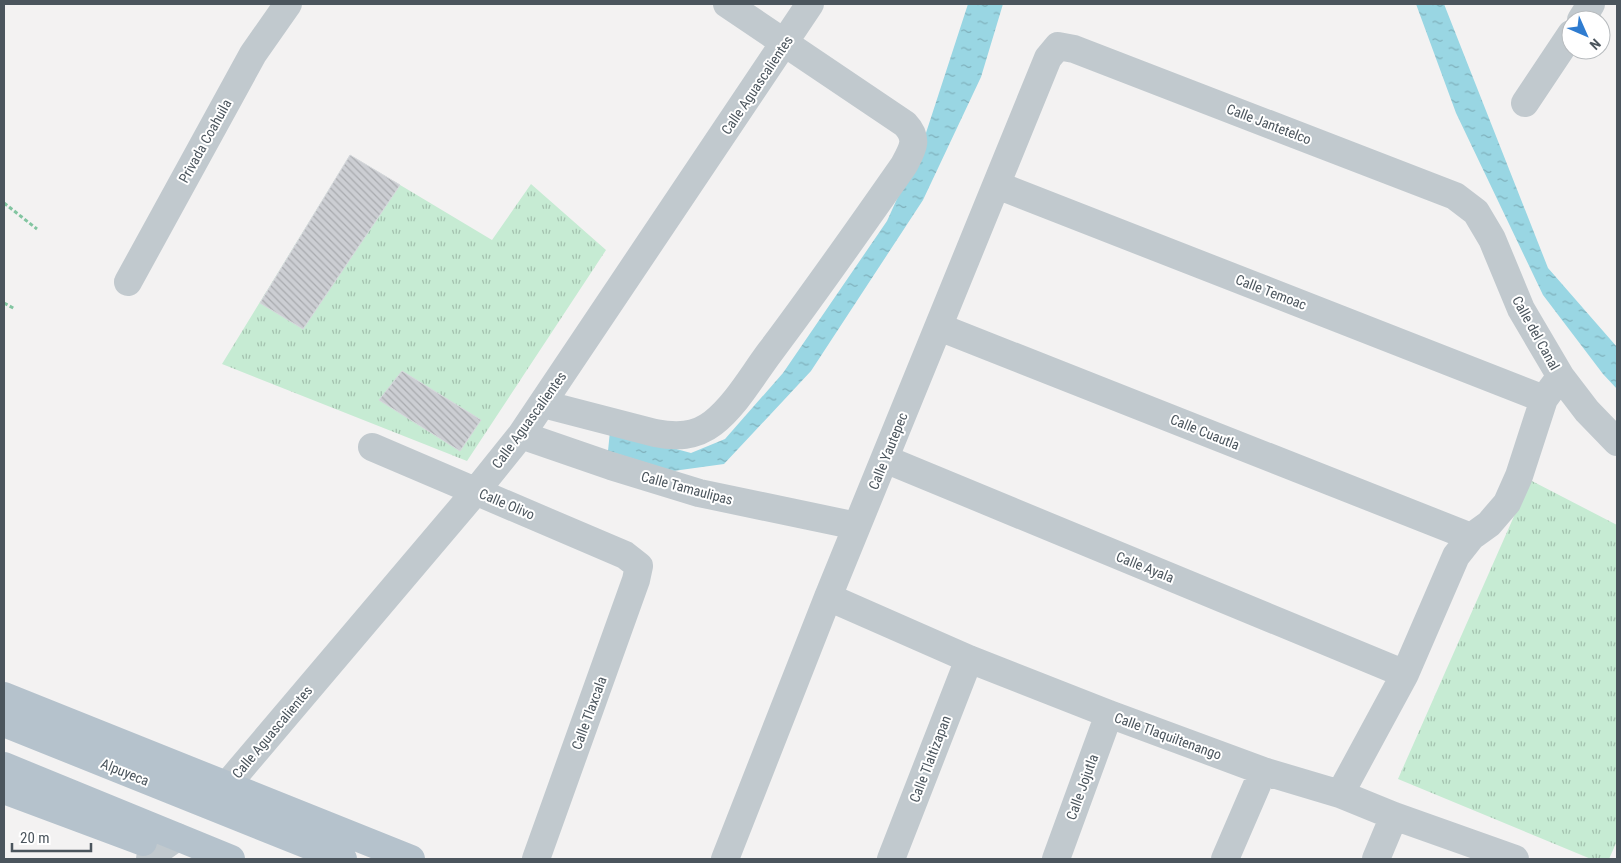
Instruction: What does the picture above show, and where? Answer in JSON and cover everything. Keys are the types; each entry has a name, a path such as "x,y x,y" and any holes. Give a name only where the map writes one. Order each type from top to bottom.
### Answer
{"main road":[{"path":"4,696 411,859"},
{"name":"Alpuyeca","path":"4,722 343,859"},
{"path":"4,766 168,851"},
{"path":"4,790 168,851 232,859"}],"street":[{"name":"Privada Coahuila","path":"128,282 253,54 288,4"},
{"path":"543,404 673,436 684,436 712,424 728,408 806,304 912,151 914,140 912,132 905,124 727,4"},
{"name":"Calle Aguascalientes","path":"208,805 476,491 521,435 810,4"},
{"name":"Calle Yautepec","path":"725,859 828,597 1048,58 1058,46"},
{"name":"Calle Jantetelco","path":"1058,46 1074,49 1455,196 1476,212"},
{"path":"1525,103 1561,49"},
{"name":"Calle Temoac","path":"997,185 1544,399"},
{"name":"Calle del Canal","path":"1476,212 1492,240 1521,309 1561,377 1587,410 1617,442"},
{"name":"Calle Cuautla","path":"939,328 1471,537"},
{"path":"1340,794 1405,674 1456,556 1471,537 1489,524 1507,503 1519,476 1544,399 1561,377"},
{"name":"Calle Tamaulipas","path":"521,435 611,466 699,493 857,526"},
{"name":"Calle Olivo","path":"372,448 626,555 639,566"},
{"name":"Calle Ayala","path":"885,460 1405,674"},
{"name":"Calle Tlaxcala","path":"536,859 636,580 639,566"},
{"name":"Calle Tlaquiltenango","path":"828,597 969,659 1108,714 1264,771 1340,794 1394,816 1515,859"},
{"name":"Calle Tlaltizapan","path":"891,859 969,659"},
{"name":"Calle Jojutla","path":"1056,859 1108,714"},
{"path":"1225,859 1264,771"},
{"path":"1376,859 1394,816"}],"path":[{"path":"4,203 38,228"},
{"path":"4,303 15,309"}],"green space":[{"path":"350,155 492,240 531,184 606,250 467,461 222,364"},
{"path":"1530,480 1617,525 1617,841 1609,859 1591,859 1398,779"}],"water":[{"path":"968,4 1003,4 981,77 923,200 811,371 724,464 673,471 608,451 610,431 691,453 725,439 783,373 887,221 924,139"},
{"path":"1416,4 1444,4 1548,268 1617,347 1617,389 1603,374 1543,295 1456,113"}],"building":[{"path":"350,155 400,185 303,329 260,303"},
{"path":"402,371 481,420 460,451 379,400"}]}
